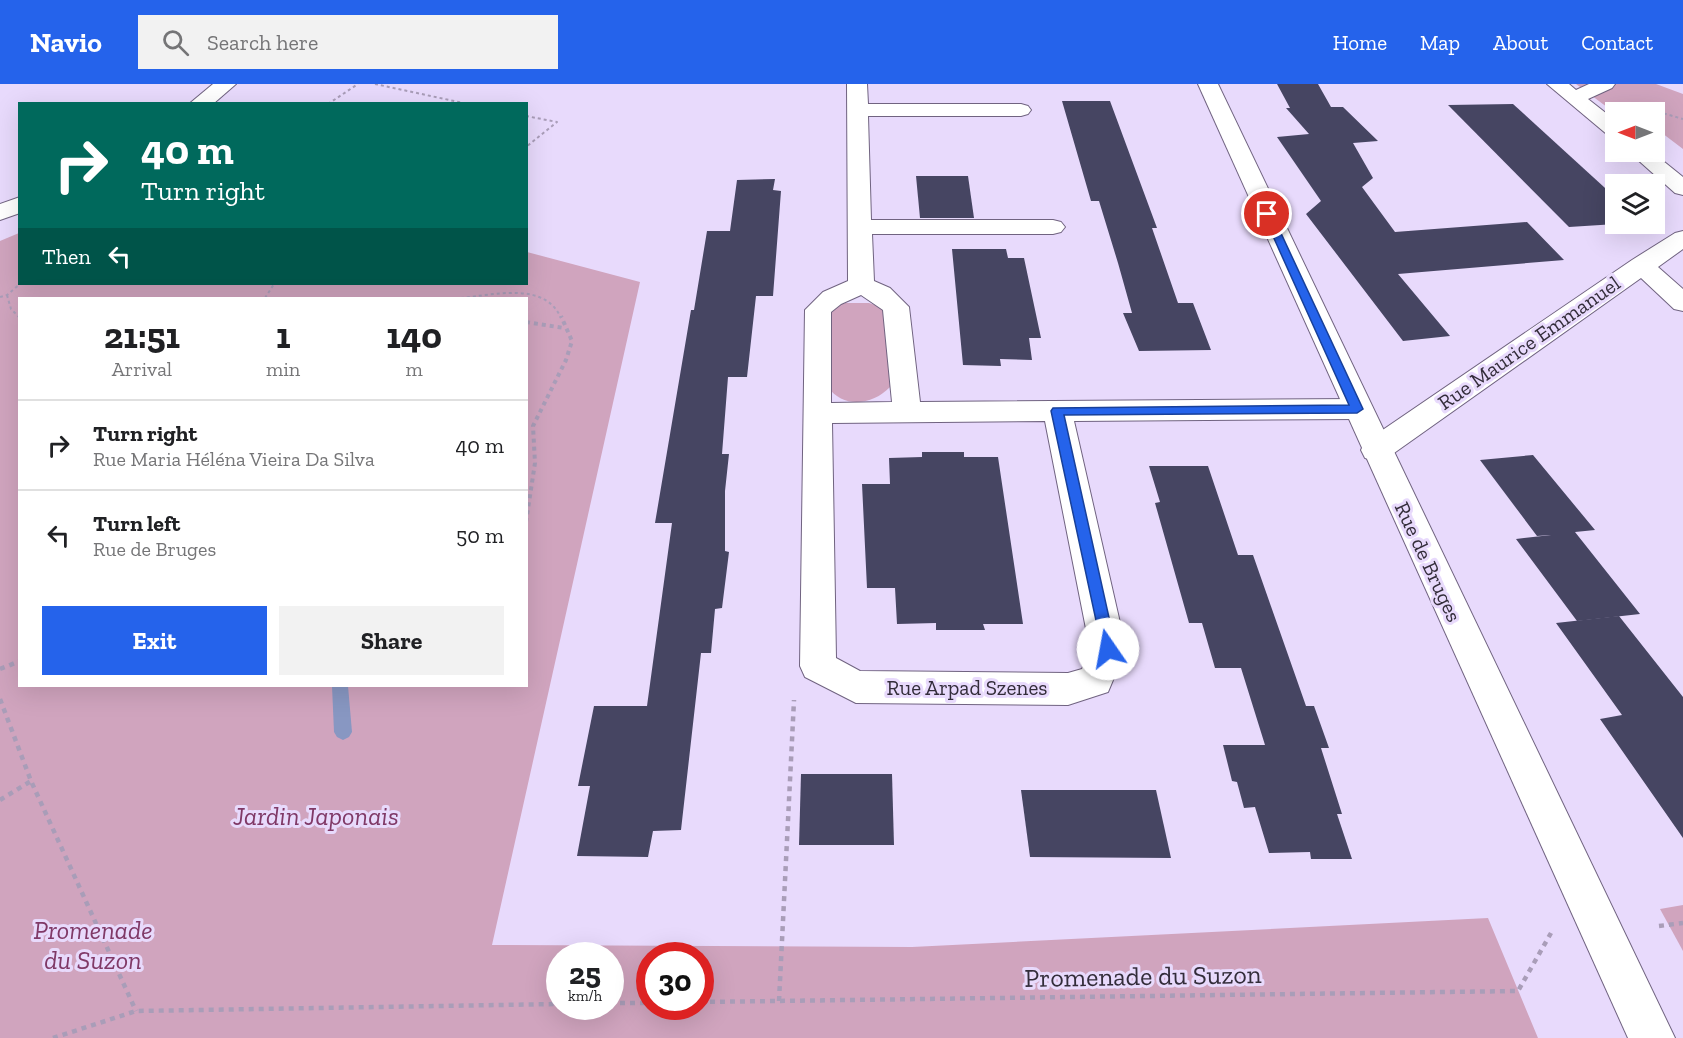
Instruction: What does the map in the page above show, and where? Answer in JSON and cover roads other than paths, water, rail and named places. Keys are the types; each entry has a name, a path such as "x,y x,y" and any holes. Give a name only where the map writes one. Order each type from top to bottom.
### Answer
{"street":[{"path":"202,102 226,84"},
{"path":"857,84 861,285"},
{"name":"Rue de Bruges","path":"1208,84 1376,450 1647,1029"},
{"path":"1557,84 1605,123"},
{"path":"1574,98 1605,84"},
{"path":"857,110 1021,110"},
{"path":"1651,162 1683,188"},
{"path":"0,213 18,205"},
{"path":"861,227 1053,227"},
{"name":"Rue Maurice Emmanuel","path":"1376,450 1683,238"},
{"path":"1641,265 1683,303"},
{"path":"907,412 896,307 881,294 861,285 832,298 819,310 817,413 1357,409"},
{"name":"Rue Arpad Szenes","path":"817,413 818,666 856,687 1068,689 1095,681 1108,649 1057,411"}],"waterway":[{"path":"340,687 343,732"}],"park label":[{"name":"Jardin Japonais","path":"316,816"},
{"name":"Promenade du Suzon","path":"93,945"}]}
